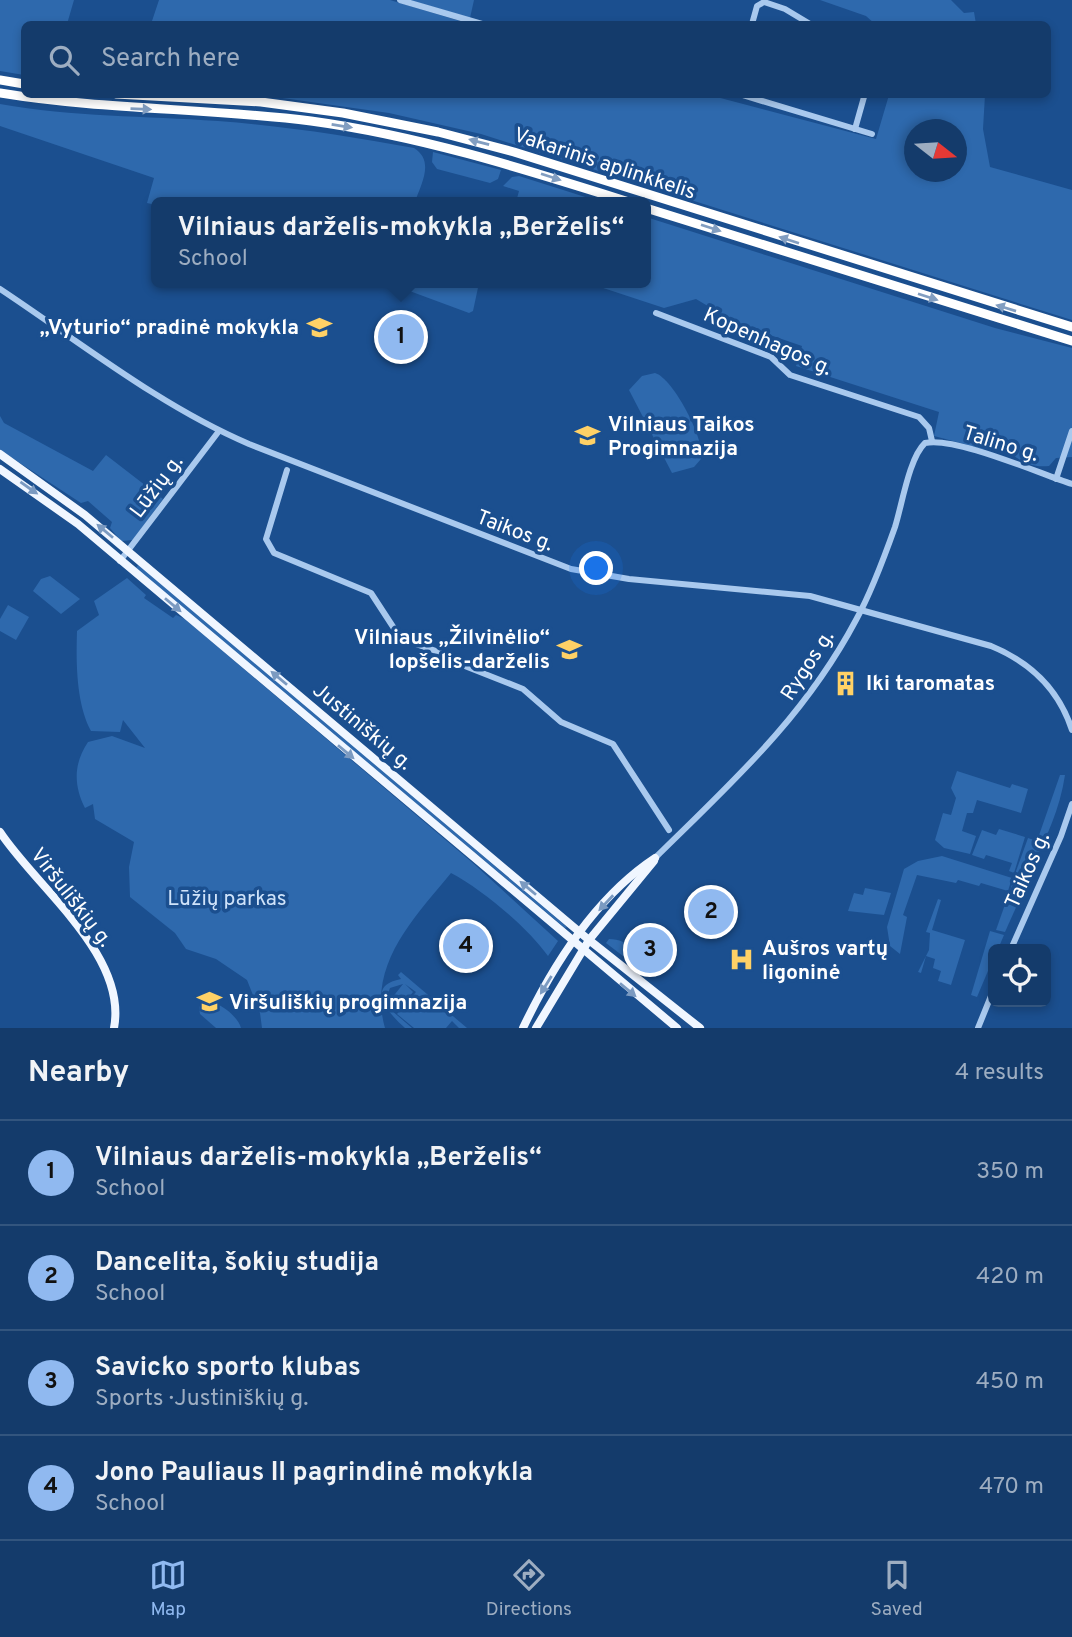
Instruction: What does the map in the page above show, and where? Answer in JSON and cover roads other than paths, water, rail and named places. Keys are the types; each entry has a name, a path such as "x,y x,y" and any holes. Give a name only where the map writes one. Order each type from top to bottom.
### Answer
{"highway":[{"path":"0,80 21,84"},
{"name":"Vakarinis aplinkkelis","path":"0,93 21,96"},
{"name":"Vakarinis aplinkkelis","path":"36,98 79,104 274,117 348,127 463,151 613,197"},
{"name":"Vakarinis aplinkkelis","path":"178,98 287,105 438,132 514,152 1072,327"},
{"name":"Vakarinis aplinkkelis","path":"651,210 1072,341"}],"main road":[{"name":"Justiniškių g.","path":"0,454 44,483 129,551 589,940 700,1028"},
{"name":"Justiniškių g.","path":"0,469 78,524 572,943 677,1028"},
{"name":"Viršuliškių g.","path":"0,832 75,923 96,954 113,994 114,1028"},
{"name":"Rygos g.","path":"523,1028 580,932 633,874 655,858"},
{"name":"Rygos g.","path":"536,1028 589,940 655,858"}],"street":[{"path":"400,0 472,21"},
{"path":"753,21 757,6 764,2 785,9 805,21"},
{"path":"752,98 872,134"},
{"path":"855,129 864,98"},
{"name":"Taikos g.","path":"0,289 162,397 219,431 449,524 571,569 639,580 810,596 964,637 1012,655 1037,674 1052,690 1072,730"},
{"name":"Kopenhagos g.","path":"656,313 771,357 790,375 919,417 929,428 932,442"},
{"name":"Lūžių g.","path":"120,561 219,431"},
{"path":"1056,479 1072,431"},
{"name":"Talino g.","path":"920,448 932,442 988,455 1072,484"},
{"name":"Rygos g.","path":"655,858 737,780 782,732 825,673 861,610 891,537 920,448"},
{"path":"287,470 266,539 274,553 371,593 401,639 439,652 442,657 523,689 561,722 613,744 669,830"},
{"name":"Taikos g.","path":"1013,944 1061,836 1072,804"},
{"path":"978,1028 988,1003"}],"place":[{"name":"„Vyturio“ pradinė mokykla","path":"319,327"},
{"name":"Vilniaus darželis-mokykla „Berželis“","path":"401,337"},
{"name":"Vilniaus Taikos Progimnazija","path":"588,436"},
{"name":"Vilniaus „Žilvinėlio“ lopšelis-darželis","path":"570,649"},
{"name":"Iki taromatas","path":"846,683"},
{"name":"Dancelita, šokių studija","path":"711,912"},
{"name":"Jono Pauliaus II pagrindinė mokykla","path":"466,946"},
{"name":"Savicko sporto klubas","path":"650,950"},
{"name":"Aušros vartų ligoninė","path":"742,960"},
{"name":"Viršuliškių progimnazija","path":"209,1002"}],"park label":[{"name":"Lūžių parkas","path":"227,898"}]}
